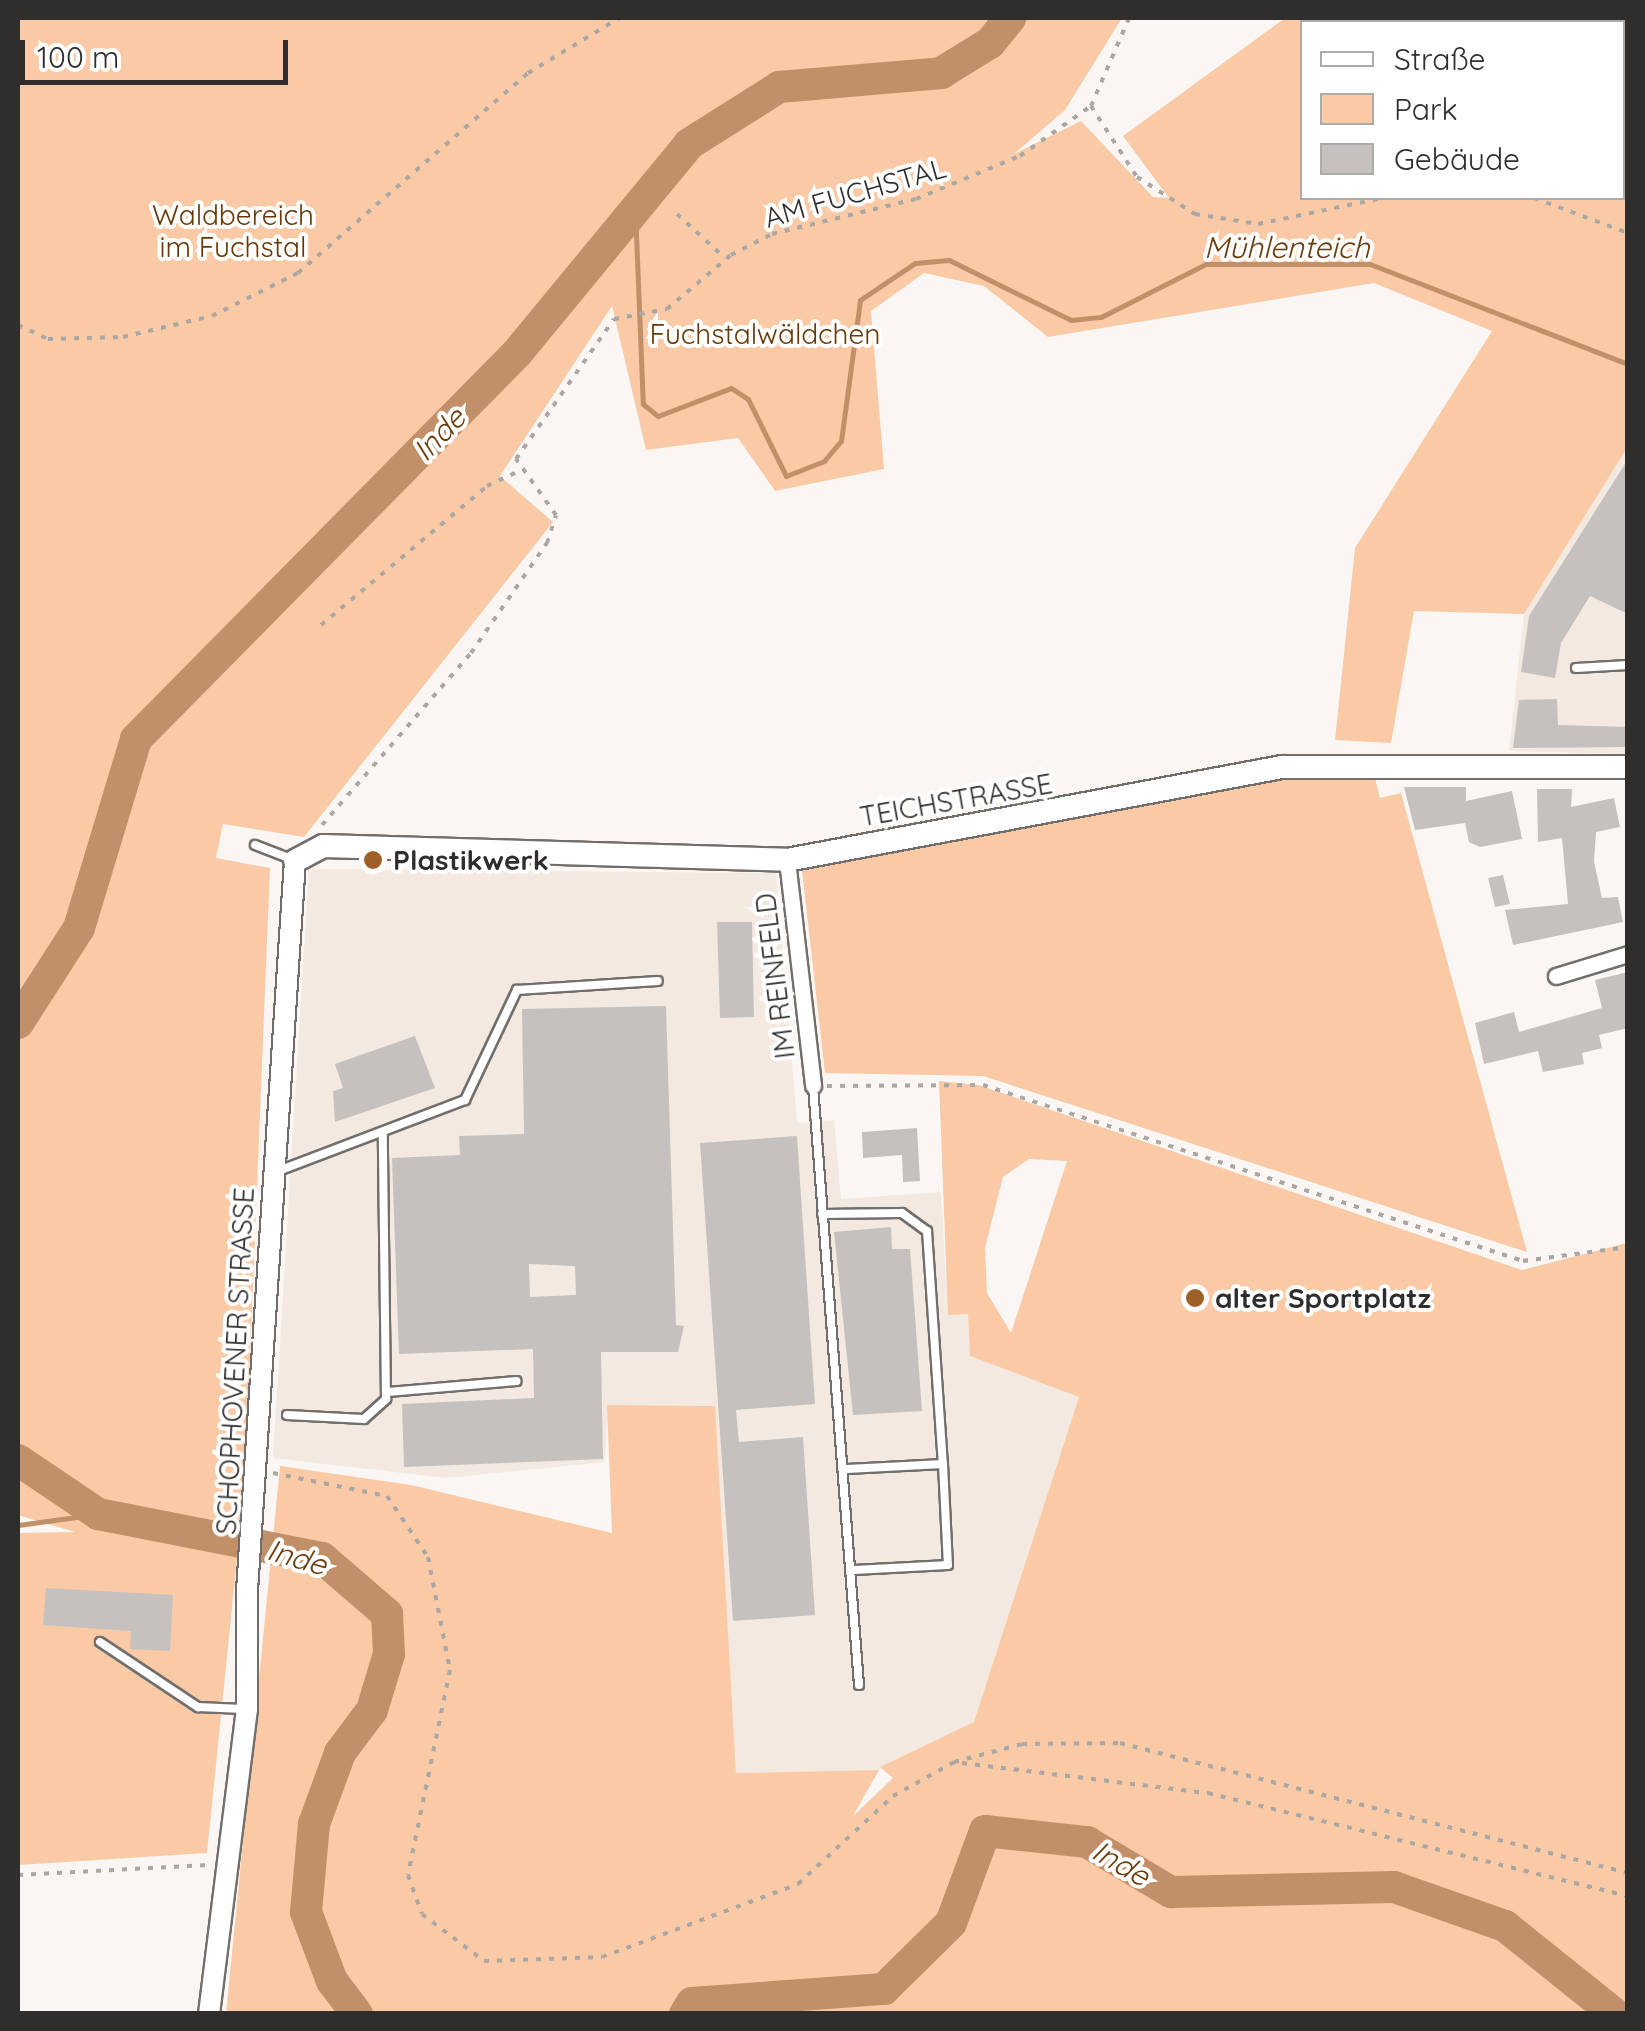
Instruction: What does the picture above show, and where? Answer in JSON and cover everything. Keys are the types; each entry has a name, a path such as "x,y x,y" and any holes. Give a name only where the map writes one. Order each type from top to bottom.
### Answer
{"main road":[{"name":"TEICHSTRASSE","path":"295,861 322,846 787,860 1297,766 1628,767"}],"street":[{"name":"IM REINFELD","path":"787,860 813,1086"},
{"name":"SCHOPHOVENER STRASSE","path":"209,2014 247,1709 247,1591 258,1477 295,861"},
{"path":"1556,976 1628,954"}],"lane":[{"path":"1576,668 1628,666"},
{"path":"254,845 295,861"},
{"path":"274,1172 382,1135 464,1100 517,990 658,981"},
{"path":"813,1086 835,1430 847,1469 859,1685"},
{"path":"287,1414 364,1419 388,1392 382,1135"},
{"path":"822,1214 902,1213 927,1232 948,1564 854,1570"},
{"path":"388,1392 517,1381"},
{"path":"847,1469 943,1464"},
{"path":"100,1642 198,1707 247,1709"}],"path":[{"path":"18,325 48,340 123,337 212,316 298,273 528,73 618,18"},
{"path":"1129,18 1091,106 1137,177 1195,214 1258,224 1372,200"},
{"name":"AM FUCHSTAL","path":"517,472 542,418 614,319 667,309 725,258 772,234 972,181 1091,106"},
{"path":"1539,200 1628,233"},
{"path":"677,214 725,258"},
{"path":"319,829 471,653 547,543 556,514 517,472 487,486 321,625"},
{"path":"813,1086 983,1086 1523,1261 1628,1247"},
{"path":"258,1477 387,1496 428,1557 450,1670 408,1874 422,1914 484,1961 602,1957 798,1884 894,1796 954,1762 1022,1744 1120,1743 1628,1872"},
{"path":"954,1762 1208,1793 1628,1896"},
{"path":"18,1875 228,1864"}],"shaded area":[{"path":"1627,448 1627,754 1509,751 1524,614"},
{"path":"309,869 776,873 797,1123 834,1120 841,1199 941,1192 948,1314 968,1314 970,1356 1079,1396 982,1721 879,1770 736,1773 714,1406 608,1405 605,1462 446,1478 273,1458"}],"green space":[{"path":"18,18 1122,18 1065,110 1014,154 1081,121 1153,197 1169,198 1123,136 1285,18 1628,18 1627,448 1524,614 1414,611 1391,743 1335,740 1355,548 1492,331 1374,283 1048,337 984,286 924,273 871,311 884,469 775,491 738,438 646,450 612,306 500,476 553,522 304,837 223,824 216,858 270,868 245,1480 207,1853 18,1865 18,1533 75,1532 18,1515"},
{"path":"1374,774 1380,798 1401,793 1527,1252 983,1076 825,1073 802,870 1303,776"},
{"path":"939,1081 978,1085 1522,1270 1627,1243 1627,2013 226,2014 280,1466 411,1485 612,1533 607,1405 715,1406 736,1773 879,1770 853,1816 893,1778 880,1767 974,1722 1079,1397 970,1356 968,1314 948,1315","holes":["1029,1159 1067,1161 1011,1333 987,1293 985,1248 1003,1177"]}],"building":[{"path":"1628,459 1628,614 1590,596 1561,643 1555,678 1521,672 1529,616"},
{"path":"1557,699 1558,725 1628,727 1628,747 1513,748 1519,700"},
{"path":"1404,787 1466,787 1466,801 1512,791 1522,839 1480,847 1469,842 1465,823 1415,830"},
{"path":"1537,789 1572,789 1571,807 1614,798 1620,827 1596,832 1594,862 1602,898 1618,897 1623,922 1513,945 1505,910 1568,904 1562,838 1538,842"},
{"path":"1503,875 1510,904 1495,907 1488,878"},
{"path":"717,922 752,922 754,1017 720,1018"},
{"path":"1628,972 1628,1028 1599,1035 1602,1048 1582,1053 1584,1064 1543,1072 1538,1051 1484,1064 1475,1023 1514,1012 1519,1032 1602,1008 1595,980"},
{"path":"666,1006 676,1325 684,1326 678,1352 601,1352 603,1459 404,1467 402,1404 534,1398 533,1349 399,1354 392,1158 460,1155 459,1136 524,1134 522,1009","holes":["529,1264 575,1266 576,1295 530,1297"]},
{"path":"415,1036 435,1088 335,1122 333,1091 343,1088 335,1064"},
{"path":"917,1128 920,1181 903,1182 902,1155 863,1158 862,1132"},
{"path":"797,1136 815,1404 736,1410 739,1442 803,1437 815,1615 733,1621 700,1143"},
{"path":"891,1227 892,1249 910,1249 922,1411 853,1415 834,1232"},
{"path":"46,1588 173,1595 170,1651 130,1649 131,1631 43,1625"}],"waterway":[{"name":"Inde","path":"18,1023 79,928 136,739 517,353 689,144 779,87 941,73 990,43 1010,18"},
{"name":"Mühlenteich","path":"635,209 643,404 658,416 731,388 748,399 786,476 824,461 841,441 860,300 915,263 949,260 1071,320 1101,317 1206,264 1370,264 1628,364"},
{"name":"Inde","path":"18,1460 98,1514 322,1558 387,1614 389,1654 372,1710 340,1753 314,1824 306,1912 332,1981 357,2014"},
{"path":"18,1525 98,1514"},
{"name":"Inde","path":"685,2014 692,2003 884,1989 951,1923 985,1831 1087,1842 1171,1892 1394,1887 1505,1926 1615,2014"}],"place":[{"name":"Plastikwerk","path":"373,860"},
{"name":"alter Sportplatz","path":"1195,1298"}],"park label":[{"name":"Waldbereich im Fuchstal","path":"233,231"},
{"name":"Fuchstalwäldchen","path":"765,334"}]}
